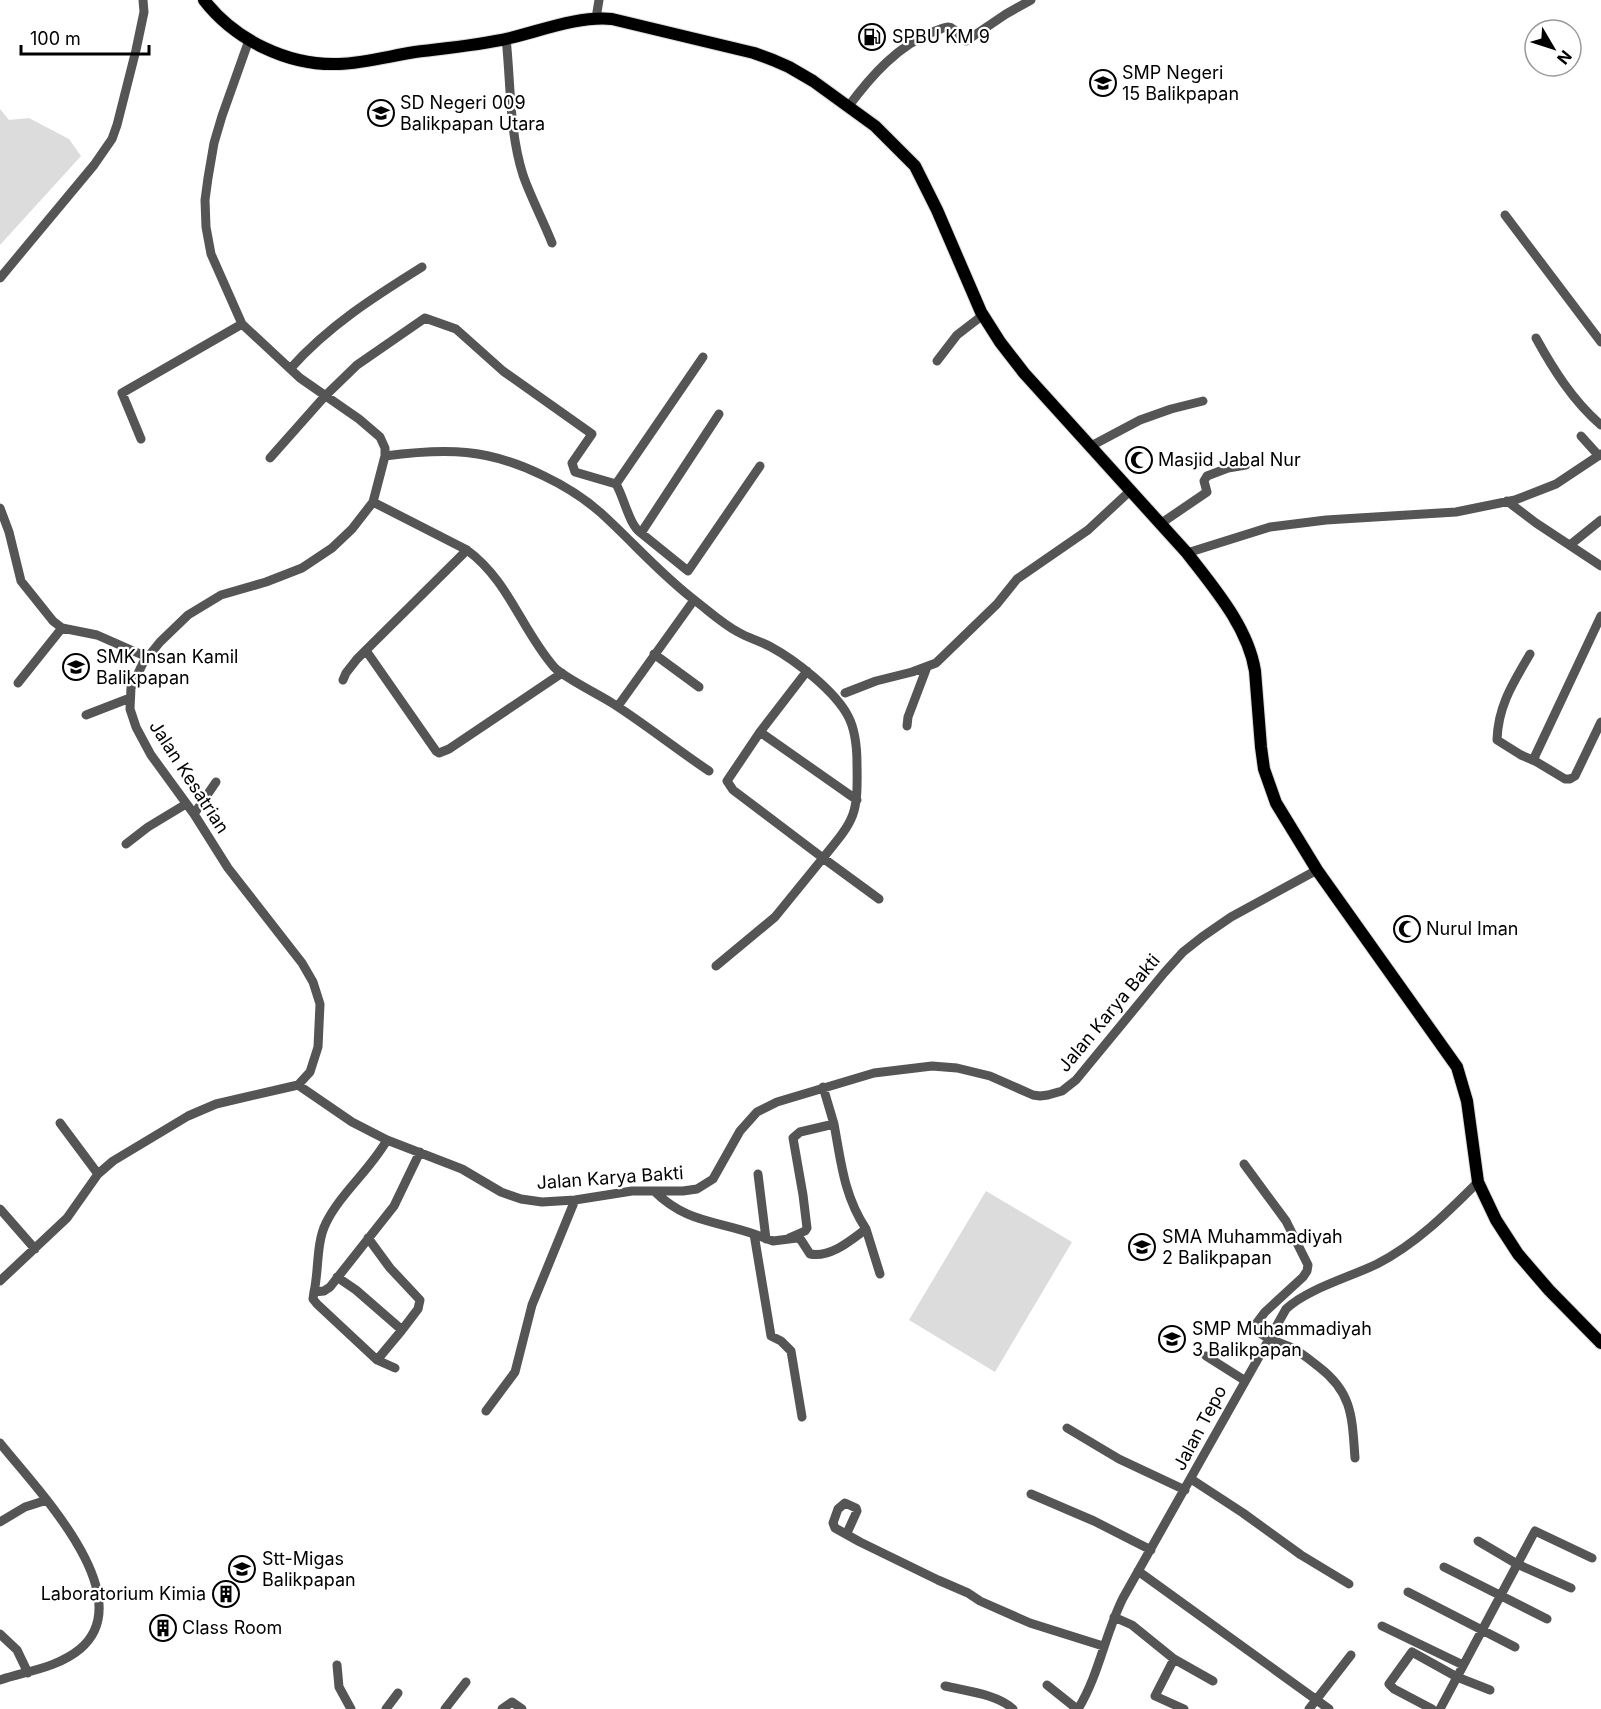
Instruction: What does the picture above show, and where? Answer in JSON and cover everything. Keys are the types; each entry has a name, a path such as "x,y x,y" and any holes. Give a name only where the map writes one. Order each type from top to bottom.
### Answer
{"highway":[{"path":"204,0 215,14 249,40 281,55 338,64 506,38 596,18 612,19 754,53 789,66 875,126 915,166 937,210 973,296 1000,342 1024,373 1187,553 1235,621 1249,647 1255,671 1261,747 1270,788 1288,824 1317,870 1457,1066 1467,1101 1478,1182 1496,1220 1518,1254 1549,1290 1601,1343"}],"street":[{"path":"0,278 112,140 138,40 144,12 143,0"},
{"path":"596,18 599,0"},
{"path":"848,107 870,79 889,60 924,35 949,27 966,41 1031,0"},
{"path":"506,38 513,125 520,163 531,196 552,243"},
{"path":"249,40 214,143 205,200 206,227 211,254 242,324 290,369 380,437 385,448 385,456 461,451 497,457 521,465 579,494 694,600 738,632 772,648 807,672 836,699 847,715 857,754 857,800 851,822 775,917 716,966"},
{"path":"1505,215 1601,342"},
{"path":"290,369 317,340 348,315 422,267"},
{"path":"937,361 957,335 983,315"},
{"path":"270,458 325,396 362,361 425,318 456,329 503,371 592,434 572,463 575,472 616,484 624,497 636,530 688,571 760,466"},
{"path":"141,439 122,393 242,324"},
{"path":"1536,338 1551,366 1601,425"},
{"path":"616,484 703,357"},
{"path":"1091,446 1140,420 1171,409 1203,402"},
{"path":"641,533 720,414"},
{"path":"1187,553 1270,527 1326,520 1456,512 1507,501 1556,484 1600,455 1581,435"},
{"name":"Jalan Kesatrian","path":"298,1085 310,1072 320,1038 320,1004 316,988 302,963 228,868 194,814 141,739 130,709 130,698 137,672 147,657 179,623 221,595 284,575 318,559 352,530 374,502 385,456"},
{"path":"1160,524 1207,492 1204,481 1207,476 1228,468 1246,465"},
{"path":"845,693 876,681 927,667 944,656 997,604 1017,579 1088,530 1130,491"},
{"path":"1507,501 1601,566"},
{"path":"374,502 467,550 488,567 495,576 536,643 555,668 618,706 709,771"},
{"path":"0,508 9,532 21,581 53,621 62,628 97,635 147,657"},
{"path":"1570,545 1601,520"},
{"path":"343,680 357,659 467,550"},
{"path":"618,706 694,600"},
{"path":"1535,761 1534,756 1601,616"},
{"path":"18,683 62,628"},
{"path":"366,652 439,753 449,749 562,673"},
{"path":"654,654 699,687"},
{"path":"1530,654 1508,692 1498,722 1497,740 1521,756 1535,761 1565,779 1570,779 1575,776 1601,722"},
{"path":"907,726 908,717 927,667"},
{"path":"807,672 760,732 727,781 823,858 879,899"},
{"path":"86,715 130,698"},
{"path":"760,732 857,800"},
{"path":"194,814 216,782"},
{"path":"126,844 186,804"},
{"name":"Jalan Karya Bakti","path":"298,1085 352,1122 387,1140 462,1169 501,1192 521,1199 542,1202 575,1200 611,1193 691,1190 709,1183 723,1164 740,1131 757,1112 777,1102 823,1087 889,1070 932,1066 978,1072 1033,1095 1048,1095 1062,1091 1076,1080 1183,952 1231,917 1317,870"},
{"path":"0,1281 67,1218 98,1174 129,1151 206,1108 233,1098 298,1085"},
{"path":"823,1087 834,1124 847,1193 866,1229 880,1274"},
{"path":"60,1123 98,1174"},
{"path":"654,1191 686,1214 773,1241 789,1238 807,1228 804,1195 793,1138 800,1132 834,1124"},
{"path":"387,1140 376,1159 327,1221 319,1251 313,1299 377,1360 395,1368"},
{"path":"314,1292 324,1291 338,1277 394,1206 420,1152"},
{"path":"1244,1164 1286,1221 1308,1265 1303,1277 1265,1312 1256,1324 1258,1331 1292,1348 1338,1383 1349,1405 1355,1458"},
{"path":"758,1174 766,1239"},
{"name":"Jalan Tepo","path":"1078,1709 1090,1684 1114,1617 1278,1319 1292,1303 1306,1294 1378,1263 1405,1247 1436,1223 1478,1182"},
{"path":"486,1412 515,1372 532,1305 575,1200"},
{"path":"0,1209 35,1249"},
{"path":"789,1238 801,1240 810,1254 815,1255 836,1249 866,1229"},
{"path":"754,1234 771,1335 782,1341 791,1351 802,1417"},
{"path":"368,1238 390,1268 420,1300 418,1309 377,1360"},
{"path":"338,1277 402,1330"},
{"path":"1206,1356 1244,1380"},
{"path":"1067,1428 1119,1459 1185,1490"},
{"path":"0,1443 47,1500 73,1537 92,1572 97,1590 99,1615 96,1629 82,1648 56,1664 0,1680"},
{"path":"1191,1479 1243,1513 1300,1555 1348,1584"},
{"path":"1031,1494 1094,1521 1151,1550"},
{"path":"0,1522 25,1507 47,1500"},
{"path":"1440,1709 1535,1532 1592,1558"},
{"path":"847,1533 860,1542 968,1593 980,1601 1030,1623 1103,1647"},
{"path":"1478,1541 1517,1564 1571,1588"},
{"path":"1444,1567 1547,1619"},
{"path":"1138,1571 1329,1709"},
{"path":"1408,1592 1515,1647"},
{"path":"1114,1617 1132,1625 1174,1659 1213,1681"},
{"path":"1382,1626 1463,1665"},
{"path":"0,1634 17,1650 28,1673"},
{"path":"1432,1709 1394,1689 1389,1684 1412,1652 1457,1677 1490,1690"},
{"path":"1309,1709 1351,1655"},
{"path":"1174,1659 1155,1696 1184,1709"},
{"path":"337,1665 339,1687 351,1709"},
{"path":"445,1709 466,1682"},
{"path":"1047,1685 1078,1709"},
{"path":"945,1686 986,1696 1008,1704 1013,1709"},
{"path":"386,1709 398,1693"},
{"path":"502,1709 512,1702 522,1709"}],"shaded area":[{"path":"0,109 9,120 29,118 69,139 81,156 0,245"},
{"path":"986,1191 1072,1242 995,1372 909,1320"}],"place":[{"name":"SPBU KM 9","path":"872,37"},
{"name":"SMP Negeri 15 Balikpapan","path":"1103,83"},
{"name":"SD Negeri 009 Balikpapan Utara","path":"381,113"},
{"name":"Masjid Jabal Nur","path":"1139,460"},
{"name":"SMK Insan Kamil Balikpapan","path":"76,667"},
{"name":"Nurul Iman","path":"1407,929"},
{"name":"SMA Muhammadiyah 2 Balikpapan","path":"1142,1247"},
{"name":"SMP Muhammadiyah 3 Balikpapan","path":"1172,1339"},
{"name":"Stt-Migas Balikpapan","path":"242,1569"},
{"name":"Laboratorium Kimia","path":"226,1594"},
{"name":"Class Room","path":"163,1628"}]}
